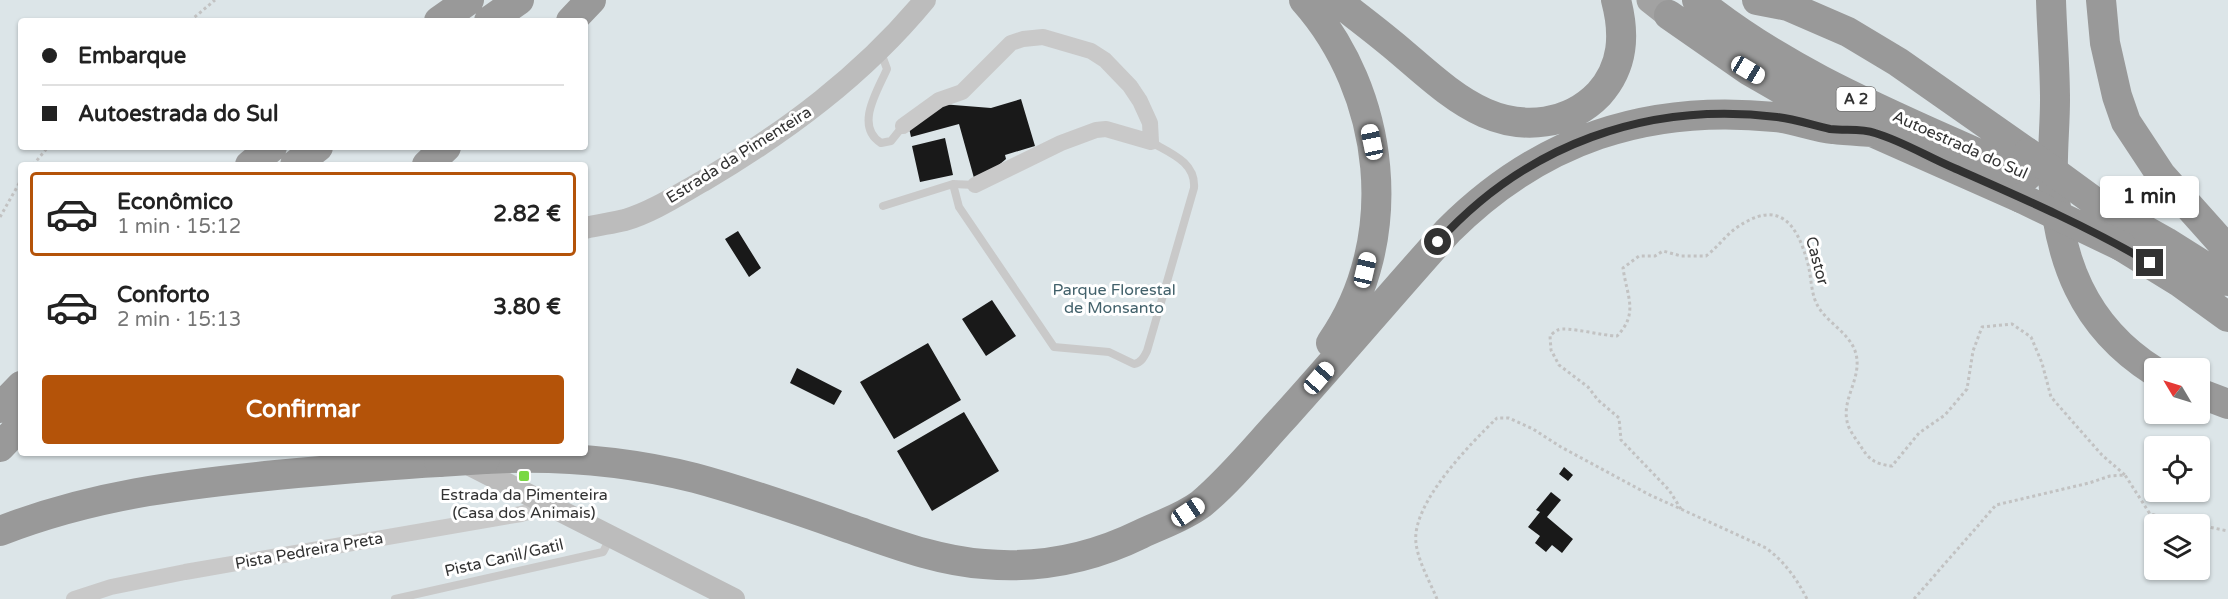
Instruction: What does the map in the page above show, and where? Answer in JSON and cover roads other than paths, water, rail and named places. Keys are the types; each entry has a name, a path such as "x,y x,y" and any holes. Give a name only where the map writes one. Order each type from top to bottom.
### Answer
{"highway":[{"path":"443,18 469,0"},
{"path":"493,18 519,0"},
{"path":"574,18 591,0"},
{"path":"1151,529 1182,508 1218,475 1296,391 1342,328 1355,301 1365,270 1376,208 1375,156 1370,129 1364,106 1344,60 1329,32 1304,0"},
{"path":"1336,0 1440,84 1485,113 1521,122 1552,122 1584,107 1605,87 1617,64 1622,38 1616,0"},
{"path":"1356,0 1384,37"},
{"name":"Autoestrada do Sul","path":"1696,0 1742,34 1815,79 2026,176 2121,246 2181,283 2228,317"},
{"path":"1756,0 1788,6 1848,32 1874,47 1928,82 2026,176 2095,202 2166,242 2228,281"},
{"path":"2102,0 2105,43 2117,96 2126,122 2143,151 2182,201 2228,250"},
{"path":"2051,6 2055,98 2053,177 2057,218 2064,249 2071,273 2094,317 2129,354 2144,364"},
{"name":"Autoestrada do Sul","path":"1659,8 1719,52 1824,112 1874,132 2026,176"},
{"path":"0,531 86,502 141,490 443,457 485,459 528,457 630,465 694,478 918,551 983,564 1047,563 1078,557 1110,547 1177,519 1200,504 1299,400 1448,231 1486,196 1535,162 1597,135 1645,121 1672,117 1759,116 1832,129 1874,132"},
{"path":"254,162 268,150"},
{"path":"299,162 314,150"},
{"path":"430,162 443,150"},
{"path":"0,408 18,389"},
{"path":"2210,397 2228,404"},
{"path":"0,447 18,428"}],"main road":[{"name":"Estrada da Pimenteira","path":"588,227 627,219 670,200 770,139 819,104 880,50 925,0"},
{"path":"443,457 543,502 734,599"}],"street":[{"path":"903,126 939,100 962,92 1011,43 1043,37 1081,47 1105,60 1130,86 1150,123 1151,142 1106,129 1096,130 1061,143 975,186"},
{"name":"Pista Pedreira Preta","path":"74,599 111,587 185,572 531,512 543,502"}],"lane":[{"path":"880,50 887,69 869,110 868,128 873,138 880,143 891,141 903,126"},
{"path":"953,184 959,207 1053,347 1109,352 1137,364 1147,351 1195,178 1180,159 1151,142"},
{"path":"883,206 953,184 975,186"},
{"name":"Pista Canil/Gatil","path":"395,599 603,552 611,537"}],"place":[{"name":"Estrada da Pimenteira (Casa dos Animais)","path":"524,476"}],"park label":[{"name":"Parque Florestal de Monsanto","path":"1114,299"}]}
